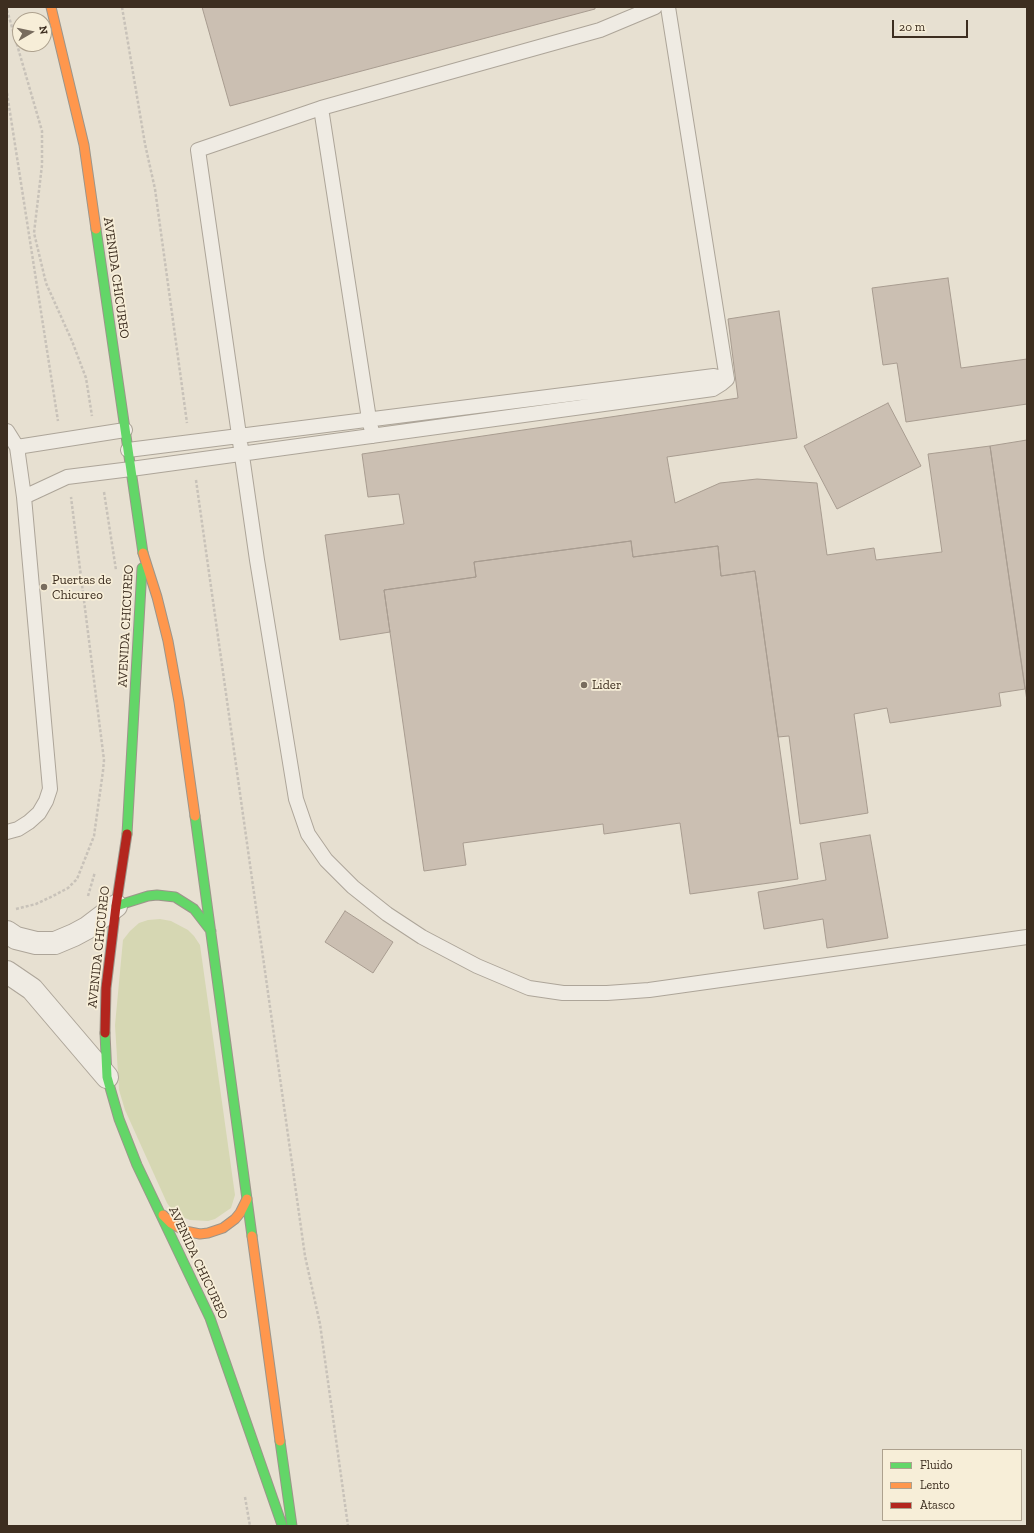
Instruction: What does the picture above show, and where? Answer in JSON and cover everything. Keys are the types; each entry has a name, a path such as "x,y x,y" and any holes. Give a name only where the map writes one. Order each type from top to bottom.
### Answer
{"main road":[{"name":"AVENIDA CHICUREO","path":"51,7 84,145 143,555 156,597 169,648 179,702 292,1526"},
{"name":"AVENIDA CHICUREO","path":"143,555 128,828 116,906 106,988 105,1026 107,1077 119,1119 137,1165 210,1318 282,1526"},
{"path":"116,906 153,895 175,897 194,909 211,932"},
{"path":"160,1212 171,1224 185,1231 200,1234 208,1233 223,1228 235,1219 247,1199"}],"street":[{"path":"7,932 16,938 36,943 55,942 88,928 116,906"},
{"path":"7,972 32,989 107,1077"}],"lane":[{"path":"654,7 600,30 320,108 198,150 242,454 296,799 308,834 326,860 353,887 387,914 422,937 477,966 529,988 563,994 649,990 1027,937"},
{"path":"668,7 727,379"},
{"path":"320,108 369,419 373,436"},
{"path":"128,450 714,376 727,379"},
{"path":"24,497 69,476 131,469 713,389 727,379"},
{"path":"17,447 125,430"},
{"path":"7,431 17,447 24,497 50,789 46,802 39,813 18,829 7,832"}],"path":[{"path":"122,7 145,144 155,188 190,442"},
{"path":"7,93 61,440"},
{"path":"193,460 305,1256 320,1324 348,1526"},
{"path":"13,910 36,904 53,896 68,888 77,879 94,836 103,771 104,760 69,476"}],"green space":[{"path":"160,919 171,921 188,930 200,945 235,1195 231,1208 215,1219 208,1221 190,1220 182,1217 172,1210 167,1203 125,1110 119,1090 115,1025 123,940 139,923 148,920"}],"building":[{"path":"202,7 595,7 595,9 230,106"},
{"path":"948,278 961,368 1027,359 1027,404 906,422 897,363 883,365 872,288"},
{"path":"779,311 797,438 667,457 675,503 720,483 757,479 817,483 827,555 874,548 876,560 942,552 928,454 990,446 1025,689 999,693 1001,706 890,723 887,708 854,714 868,813 800,824 789,736 778,737 755,571 721,576 718,546 633,557 631,541 474,562 476,577 384,590 390,632 340,640 325,535 404,524 399,494 368,497 362,454 738,398 728,319"},
{"path":"888,403 921,466 837,509 804,446"},
{"path":"1027,440 1027,701 990,446"},
{"name":"Lider","path":"631,541 633,557 718,546 721,576 755,571 798,879 690,894 680,823 604,834 603,824 463,843 466,865 424,871 384,590 476,577 474,562"},
{"path":"870,835 888,938 827,948 823,919 764,929 758,892 826,880 820,843"},
{"path":"345,911 393,942 373,973 325,942"}],"traffic: fast":[{"path":"96,229 143,553"},
{"path":"127,834 142,568"},
{"path":"195,816 252,1236"},
{"path":"116,906 148,896 157,895 175,897 194,909 211,931"},
{"path":"105,1033 107,1077 119,1119 137,1165 210,1318 282,1525"},
{"path":"280,1441 292,1526"}],"traffic: slow":[{"path":"51,7 84,145 96,229"},
{"path":"143,553 157,597 168,641 179,702 195,816"},
{"path":"163,1215 171,1223 185,1231 200,1234 208,1233 223,1228 235,1219 240,1213 247,1199"},
{"path":"252,1236 280,1441"}],"traffic: jam":[{"path":"105,1033 106,988 127,834"}],"place":[{"name":"Puertas de Chicureo","path":"44,587"},
{"name":"Lider","path":"584,685"}]}
